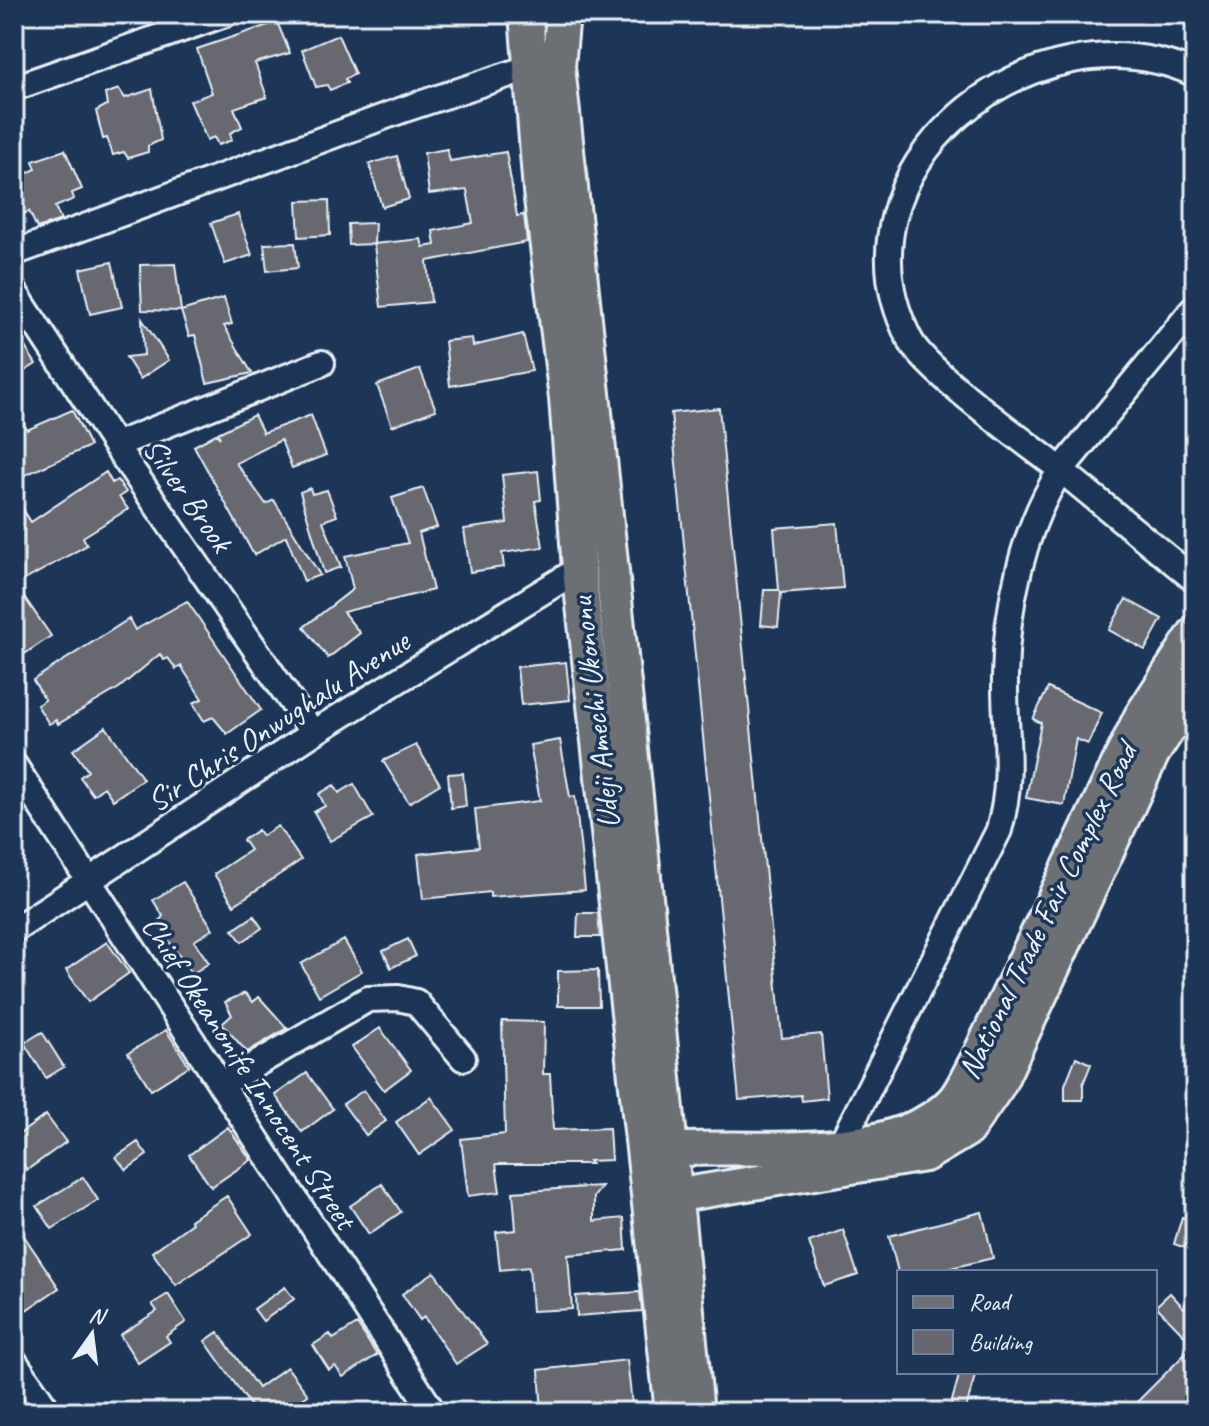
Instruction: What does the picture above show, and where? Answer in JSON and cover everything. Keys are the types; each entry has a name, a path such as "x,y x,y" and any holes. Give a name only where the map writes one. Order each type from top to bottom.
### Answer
{"main road":[{"name":"Udeji Amechi Ukononu","path":"526,14 528,68 636,796 656,1150"},
{"name":"Udeji Amechi Ukononu","path":"563,14 558,66 579,397 579,569 662,1199 672,1412"},
{"name":"National Trade Fair Complex Road","path":"656,1150 840,1146 917,1127 954,1100 978,1058 1141,716 1195,633"},
{"name":"National Trade Fair Complex Road","path":"662,1199 925,1155 967,1130 999,1084 1153,753 1195,688"},
{"path":"662,1199 697,1412"}],"street":[{"path":"14,88 225,14"},
{"path":"1195,74 1148,51 1102,47 1073,49 1027,62 999,75 976,90 926,143 901,186 893,217 891,263 895,301 911,343 944,375 1195,580"},
{"path":"14,253 405,109 528,68"},
{"name":"Silver Brook","path":"14,291 115,445 313,733"},
{"path":"840,1146 999,830 1007,801 1010,763 1005,677 1011,613 1035,518 1061,470 1195,307"},
{"path":"115,445 322,363"},
{"name":"Sir Chris Onwughalu Avenue","path":"14,930 313,733 579,569"},
{"name":"Chief Okeanonife Innocent Street","path":"14,765 87,883 222,1084 394,1357 433,1412"},
{"path":"222,1084 368,999 416,1002 463,1058"},
{"path":"14,1361 49,1412"}],"building":[{"path":"277,22 290,53 255,63 267,97 234,108 242,127 230,133 232,140 218,145 214,137 207,140 190,101 212,93 197,49"},
{"path":"338,35 355,74 345,79 347,83 330,90 327,85 316,87 302,50"},
{"path":"119,89 125,98 152,89 161,140 148,146 148,152 128,158 124,152 113,155 107,138 103,139 96,111 107,105 105,94"},
{"path":"447,149 450,161 506,152 517,216 524,215 527,242 427,261 431,302 381,307 374,244 421,239 423,247 435,245 433,231 473,223 467,190 429,194 424,153"},
{"path":"65,150 82,189 72,193 74,199 55,207 61,220 37,228 29,211 19,217 14,209 14,179 36,169 33,161"},
{"path":"397,156 409,199 382,207 369,164"},
{"path":"329,200 330,235 299,237 297,201"},
{"path":"238,214 252,255 225,264 211,223"},
{"path":"375,223 374,244 349,245 348,224"},
{"path":"295,243 298,268 267,271 264,244"},
{"path":"112,262 122,307 90,314 80,269"},
{"path":"175,264 181,311 142,310 140,265"},
{"path":"224,298 232,324 224,326 252,373 207,383 195,335 189,336 181,311"},
{"path":"142,319 169,360 140,379 126,357 144,355"},
{"path":"14,330 36,364 14,378"},
{"path":"523,334 532,371 450,386 445,341 472,338 473,346"},
{"path":"420,369 436,410 392,426 377,385"},
{"path":"14,405 27,430 72,410 90,446 14,480"},
{"path":"719,408 782,1038 821,1034 827,1098 802,1101 801,1095 739,1100 671,413"},
{"path":"254,415 263,433 311,415 326,455 292,468 281,440 236,463 266,504 274,500 320,575 304,581 286,536 254,555 194,446 216,434 220,438 218,433"},
{"path":"538,471 541,500 535,501 543,547 502,553 504,567 470,572 464,529 507,523 502,475"},
{"path":"106,472 112,483 117,480 126,492 119,497 128,509 83,537 87,545 16,585 51,636 14,661 14,495 31,522"},
{"path":"310,488 312,494 327,490 337,516 323,521 341,567 324,573 300,492"},
{"path":"423,488 437,527 419,533 433,590 343,612 360,633 328,658 304,627 353,589 345,556 408,543 392,498"},
{"path":"837,523 843,588 781,593 778,627 761,625 764,590 779,590 774,528"},
{"path":"1126,599 1162,619 1145,650 1109,630"},
{"path":"187,601 261,710 227,734 213,717 204,721 193,703 202,699 181,666 176,669 168,658 164,660 160,654 119,688 58,724 56,720 49,724 37,705 45,700 33,680 129,619 135,630"},
{"path":"566,662 570,700 521,705 517,667"},
{"path":"1048,688 1102,713 1088,744 1076,739 1064,805 1026,798 1041,723 1033,719"},
{"path":"106,727 143,779 113,800 104,787 93,795 80,777 88,771 73,750"},
{"path":"560,740 570,797 575,796 585,890 490,897 490,892 423,899 418,854 479,847 475,809 540,801 530,745"},
{"path":"416,745 440,784 409,803 383,761"},
{"path":"463,773 466,806 451,808 448,774"},
{"path":"354,784 373,817 330,841 314,812 325,806 319,794 334,785 339,793"},
{"path":"278,826 301,860 234,905 214,874 250,850 243,840 258,830 262,836"},
{"path":"183,882 213,929 194,941 209,963 192,974 157,924 163,916 153,900"},
{"path":"578,913 598,913 600,937 577,937"},
{"path":"254,916 262,928 242,942 233,930"},
{"path":"408,939 416,956 391,968 383,951"},
{"path":"344,940 362,971 319,996 301,964"},
{"path":"107,942 129,973 88,1002 66,970"},
{"path":"598,970 599,1006 558,1006 558,971"},
{"path":"245,993 253,1002 259,997 287,1028 247,1052 222,1024 232,1015 225,1002"},
{"path":"502,1021 544,1022 543,1074 550,1074 553,1130 609,1128 611,1160 589,1161 591,1164 496,1164 500,1192 468,1196 461,1139 505,1134"},
{"path":"380,1028 411,1070 384,1090 352,1047"},
{"path":"166,1030 189,1066 151,1090 128,1053"},
{"path":"42,1032 64,1067 46,1078 24,1043"},
{"path":"1076,1057 1091,1064 1083,1084 1083,1100 1065,1100 1065,1085"},
{"path":"307,1073 333,1109 302,1132 275,1095"},
{"path":"364,1090 386,1121 366,1135 343,1104"},
{"path":"431,1097 455,1130 419,1155 396,1122"},
{"path":"46,1115 66,1142 27,1170 14,1151 14,1138"},
{"path":"228,1127 251,1160 211,1187 189,1155"},
{"path":"138,1142 147,1155 126,1170 116,1157"},
{"path":"83,1177 98,1200 52,1229 37,1206"},
{"path":"382,1184 401,1212 369,1234 350,1206"},
{"path":"602,1186 594,1197 594,1221 624,1218 626,1250 568,1255 572,1309 532,1311 529,1267 500,1270 496,1232 516,1230 513,1192"},
{"path":"227,1196 252,1234 176,1285 152,1252 192,1223 190,1220"},
{"path":"982,1212 993,1258 942,1270 898,1270 889,1236"},
{"path":"1182,1217 1195,1221 1188,1249 1174,1244"},
{"path":"14,1221 59,1288 23,1312 14,1298"},
{"path":"843,1230 858,1275 824,1286 809,1242"},
{"path":"434,1272 487,1344 456,1364 424,1317 420,1320 402,1294"},
{"path":"285,1287 294,1299 263,1321 254,1309"},
{"path":"640,1292 642,1311 577,1316 576,1296"},
{"path":"1170,1293 1184,1308 1195,1297 1195,1412 1127,1412 1194,1345 1157,1305"},
{"path":"168,1294 186,1322 166,1336 170,1342 138,1363 120,1335 157,1311 152,1304"},
{"path":"357,1324 377,1355 343,1377 335,1366 329,1370 313,1345 330,1334 333,1339"},
{"path":"218,1332 258,1388 287,1367 308,1395 285,1412 255,1412 205,1341"},
{"path":"627,1360 632,1404 542,1412 539,1370"},
{"path":"959,1374 975,1374 965,1412 949,1412"}]}
